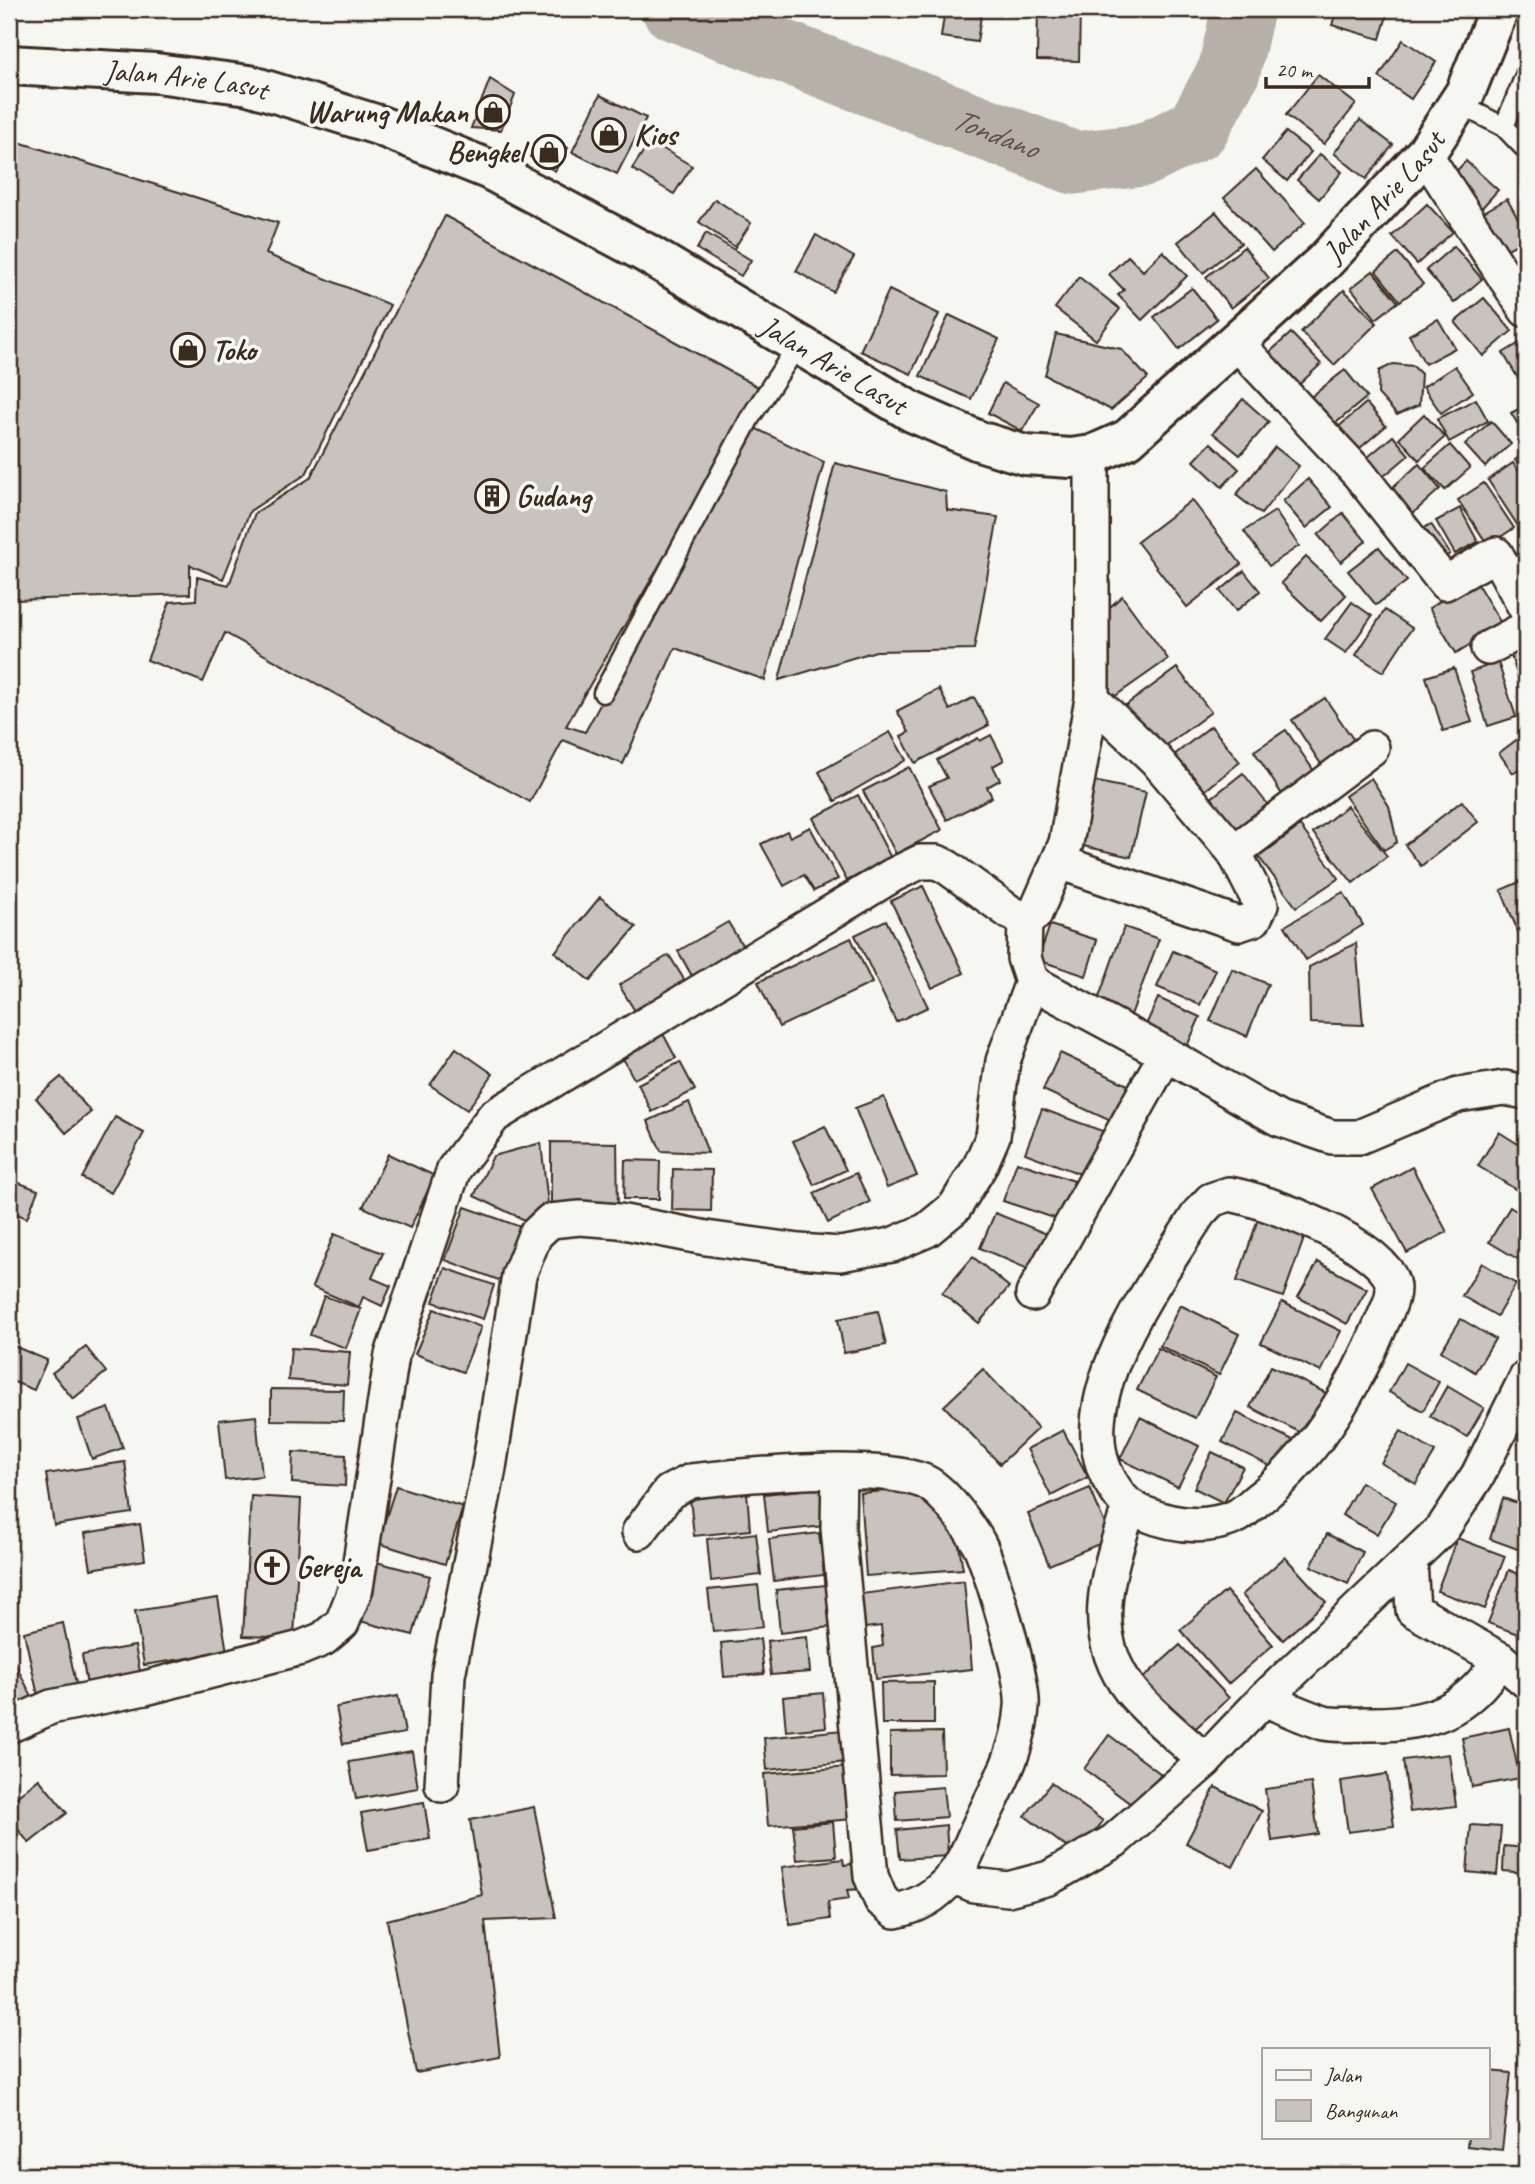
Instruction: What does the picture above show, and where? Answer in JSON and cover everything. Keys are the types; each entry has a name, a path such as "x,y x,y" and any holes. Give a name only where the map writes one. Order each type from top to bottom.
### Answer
{"main road":[{"name":"Jalan Arie Lasut","path":"9,65 156,73 249,85 379,125 488,169 646,253 912,412 979,441 1025,455 1071,458 1092,455 1128,439 1324,262 1425,154 1459,104 1499,9"}],"street":[{"path":"1425,154 1526,310"},
{"path":"1235,341 1359,474 1445,583 1496,554 1526,609"},
{"path":"9,1726 51,1707 158,1685 301,1648 323,1639 342,1623 356,1588 392,1355 454,1169 494,1116 769,948 920,862 937,862 947,867 1011,913 1025,919 1035,914 1066,843 1092,699 1092,455"},
{"path":"1488,648 1526,628"},
{"path":"1059,862 1239,924 1248,923 1261,905 1234,852 1156,760 1092,699"},
{"path":"1234,852 1372,748"},
{"path":"442,1785 448,1675 489,1468 519,1275 535,1235 550,1221 580,1218 619,1221 786,1249 840,1254 881,1248 927,1230 955,1207 981,1166 993,1136 1003,1061 1032,982 1024,958 1025,919"},
{"path":"1032,982 1279,1119 1332,1137 1359,1137 1458,1095 1504,1088 1526,1092"},
{"path":"1033,1294 1166,1054"},
{"path":"1228,1194 1254,1198 1331,1231 1375,1260 1392,1282 1393,1296 1367,1357 1328,1424 1275,1487 1236,1517 1210,1524 1171,1524 1129,1507 1104,1469 1098,1427 1103,1390 1118,1343 1199,1213 1211,1199 1228,1194"},
{"path":"953,1876 974,1885 1008,1889 1049,1878 1114,1841 1205,1761 1264,1699 1443,1528 1478,1475 1526,1378"},
{"path":"639,1532 669,1492 691,1481 839,1472 892,1472 926,1482 962,1517 981,1548 1008,1635 1023,1704 1007,1773 967,1855 953,1876 933,1895 912,1908 895,1911 881,1900 870,1876 838,1528 839,1472"},
{"path":"1129,1507 1108,1573 1102,1618 1112,1657 1131,1690 1205,1761"},
{"path":"1410,1562 1413,1609 1500,1659 1526,1681"},
{"path":"1264,1699 1327,1724 1387,1724 1439,1717 1469,1699 1485,1683 1500,1659"}],"lane":[{"path":"1504,127 1526,73"},
{"path":"1459,104 1504,127 1526,150"},
{"path":"603,693 750,418 797,345"}],"building":[{"path":"945,9 982,9 977,42 941,37"},
{"path":"1038,9 1080,9 1079,61 1037,60"},
{"path":"1337,9 1389,9 1380,39 1332,25"},
{"path":"1403,40 1436,62 1411,99 1379,77"},
{"path":"1318,75 1356,104 1324,144 1286,115"},
{"name":"Warung Makan","path":"490,79 515,95 501,130 471,128"},
{"name":"Kios","path":"600,95 646,118 617,174 572,152"},
{"path":"1360,120 1393,145 1366,179 1334,153"},
{"path":"1286,132 1311,152 1287,181 1262,160"},
{"name":"Bengkel","path":"543,135 568,148 555,171 530,157"},
{"name":"Toko","path":"9,139 278,223 266,254 390,305 306,474 250,511 223,579 190,565 190,594 15,600 9,395"},
{"name":"Kios","path":"650,141 692,166 674,194 632,169"},
{"path":"1320,154 1342,172 1319,199 1297,180"},
{"path":"1466,161 1498,190 1478,212 1445,183"},
{"path":"1256,169 1305,223 1272,252 1224,198"},
{"path":"715,199 751,223 735,247 699,222"},
{"path":"1507,199 1526,233 1526,239 1495,256 1473,218"},
{"path":"1427,204 1453,232 1417,264 1392,236"},
{"path":"1216,212 1241,243 1203,273 1178,242"},
{"name":"Gudang","path":"445,216 762,389 566,726 585,732 753,427 824,462 765,680 675,648 623,764 563,740 530,802 225,633 203,682 147,660 170,602 196,600 197,577 229,585 255,513 310,478"},
{"path":"706,233 751,260 741,276 697,249"},
{"path":"816,235 854,257 833,292 796,271"},
{"path":"1454,246 1482,279 1454,303 1426,270"},
{"path":"1244,247 1269,278 1231,308 1206,277"},
{"path":"1163,251 1187,276 1142,320 1118,295 1124,290 1109,274 1128,256 1143,271"},
{"path":"1398,253 1423,284 1400,301 1376,271"},
{"path":"1526,255 1526,302 1506,267"},
{"path":"1373,271 1398,302 1376,319 1351,288"},
{"path":"1079,277 1120,309 1096,340 1055,308"},
{"path":"1192,288 1217,319 1179,349 1154,317"},
{"path":"889,290 939,314 911,374 860,351"},
{"path":"1344,290 1377,323 1334,365 1301,332"},
{"path":"1484,298 1512,331 1483,356 1455,322"},
{"path":"949,315 999,339 971,399 920,376"},
{"path":"1438,319 1455,348 1425,364 1409,335"},
{"path":"1291,333 1321,364 1290,393 1260,361"},
{"path":"1056,334 1121,349 1148,378 1111,410 1045,375"},
{"path":"1526,339 1526,373 1518,378 1503,353"},
{"path":"1393,364 1413,366 1421,374 1419,405 1397,415 1378,394 1379,371"},
{"path":"1455,366 1473,392 1441,413 1423,387"},
{"path":"1345,370 1367,397 1325,432 1302,404"},
{"path":"1003,383 1039,403 1022,431 988,413"},
{"path":"1243,399 1269,422 1240,455 1213,433"},
{"path":"1476,399 1488,421 1449,442 1437,419"},
{"path":"1366,403 1386,426 1347,459 1328,436"},
{"path":"1526,405 1526,430 1523,433 1511,413"},
{"path":"1424,414 1445,437 1419,460 1399,438"},
{"path":"1491,421 1511,444 1485,467 1465,445"},
{"path":"1393,436 1409,455 1378,481 1362,462"},
{"path":"1211,443 1239,469 1222,487 1194,461"},
{"path":"1450,445 1470,468 1445,490 1424,468"},
{"path":"1275,447 1299,466 1261,514 1236,495"},
{"path":"1526,452 1526,477 1515,460"},
{"path":"835,463 946,492 947,510 998,517 974,649 876,651 779,680"},
{"path":"1513,463 1526,482 1526,520 1518,526 1488,480"},
{"path":"1419,464 1440,489 1410,516 1388,491"},
{"path":"1308,479 1332,507 1306,528 1283,501"},
{"path":"1484,483 1514,528 1488,545 1458,500"},
{"path":"1192,500 1241,564 1187,607 1137,542"},
{"path":"1460,508 1478,542 1455,554 1436,521"},
{"path":"1275,511 1299,546 1269,566 1244,531"},
{"path":"1343,513 1366,541 1341,562 1318,535"},
{"path":"1431,524 1450,554 1433,564 1412,535"},
{"path":"1379,547 1407,581 1376,605 1348,571"},
{"path":"1306,557 1346,595 1321,621 1281,583"},
{"path":"1244,571 1260,591 1236,611 1220,591"},
{"path":"1475,580 1502,625 1456,653 1429,608"},
{"path":"1122,596 1168,659 1111,699 1098,673 1096,620"},
{"path":"1352,602 1372,616 1346,653 1325,639"},
{"path":"1385,610 1412,628 1383,672 1356,655"},
{"path":"1526,638 1526,698 1525,698 1507,644"},
{"path":"1498,662 1516,717 1488,726 1470,672"},
{"path":"1177,668 1211,712 1156,753 1122,708"},
{"path":"1454,668 1472,722 1443,731 1426,677"},
{"path":"939,689 950,710 974,697 989,725 915,763 901,736 909,732 897,711"},
{"path":"1325,698 1355,742 1321,764 1292,720"},
{"path":"1211,726 1240,762 1202,793 1173,756"},
{"path":"1286,730 1316,774 1283,796 1254,751"},
{"path":"890,732 906,760 835,801 819,772"},
{"path":"991,735 1004,760 993,766 1000,780 987,787 992,797 947,820 929,786 947,778 937,760 978,738 980,741"},
{"path":"1523,735 1526,740 1526,763 1513,773 1499,753"},
{"path":"909,767 942,830 896,854 863,791"},
{"path":"1243,773 1272,810 1234,840 1205,803"},
{"path":"1371,778 1389,806 1397,842 1384,850 1345,796"},
{"path":"1093,781 1146,792 1131,857 1079,845"},
{"path":"858,795 891,858 847,881 813,818"},
{"path":"1462,801 1478,822 1421,866 1405,845"},
{"path":"1347,806 1387,856 1353,883 1313,833"},
{"path":"1300,826 1339,878 1296,907 1259,857"},
{"path":"810,827 838,879 814,891 804,875 784,886 761,844 787,831 790,837"},
{"path":"1526,879 1526,951 1501,890"},
{"path":"923,886 964,973 932,988 891,901"},
{"path":"1343,892 1363,925 1306,960 1285,926"},
{"path":"600,897 636,927 590,981 555,952"},
{"path":"886,920 928,1007 896,1022 855,935"},
{"path":"728,922 747,953 696,983 678,951"},
{"path":"1050,925 1097,940 1086,976 1038,960"},
{"path":"1124,927 1159,939 1131,1015 1097,1003"},
{"path":"851,938 872,983 779,1027 758,982"},
{"path":"1356,943 1363,1025 1310,1023 1309,967"},
{"path":"1173,951 1216,970 1200,1005 1157,987"},
{"path":"669,955 688,986 638,1016 619,985"},
{"path":"1232,969 1268,984 1247,1036 1210,1021"},
{"path":"1158,998 1200,1017 1184,1053 1142,1034"},
{"path":"661,1030 676,1058 634,1079 619,1051"},
{"path":"456,1048 493,1074 467,1110 430,1085"},
{"path":"1060,1053 1130,1086 1113,1122 1043,1090"},
{"path":"680,1062 695,1090 652,1112 638,1084"},
{"path":"61,1077 91,1112 66,1133 36,1098"},
{"path":"884,1097 917,1176 887,1188 855,1108"},
{"path":"689,1102 708,1153 661,1151 648,1121"},
{"path":"1042,1109 1105,1132 1088,1177 1025,1153"},
{"path":"115,1117 144,1133 111,1193 82,1178"},
{"path":"825,1126 846,1170 814,1185 793,1141"},
{"path":"1499,1132 1526,1149 1526,1175 1517,1190 1478,1166"},
{"path":"551,1142 617,1143 618,1213 551,1213"},
{"path":"541,1143 549,1213 529,1222 474,1196 493,1156"},
{"path":"388,1154 435,1176 410,1228 363,1207"},
{"path":"625,1160 660,1161 659,1199 624,1199"},
{"path":"1017,1162 1074,1181 1060,1220 1003,1201"},
{"path":"1412,1167 1447,1232 1407,1253 1372,1189"},
{"path":"673,1169 712,1170 711,1211 672,1210"},
{"path":"856,1173 870,1202 828,1223 814,1193"},
{"path":"9,1179 38,1190 27,1218 9,1211"},
{"path":"465,1207 524,1228 504,1282 445,1260"},
{"path":"1510,1207 1526,1217 1526,1264 1489,1242"},
{"path":"1261,1210 1308,1227 1283,1297 1237,1281"},
{"path":"995,1213 1052,1236 1037,1273 980,1248"},
{"path":"334,1234 383,1253 372,1278 391,1286 382,1306 363,1297 359,1307 312,1287"},
{"path":"973,1257 1009,1287 979,1323 942,1293"},
{"path":"1318,1262 1367,1289 1347,1324 1298,1297"},
{"path":"1482,1263 1516,1284 1497,1316 1462,1296"},
{"path":"445,1268 494,1285 483,1319 433,1302"},
{"path":"324,1296 361,1309 346,1348 310,1335"},
{"path":"1282,1302 1341,1331 1321,1372 1261,1343"},
{"path":"1180,1305 1239,1334 1219,1375 1160,1346"},
{"path":"434,1309 481,1327 463,1372 415,1354"},
{"path":"878,1311 886,1345 844,1353 838,1319"},
{"path":"1461,1319 1495,1339 1475,1372 1441,1351"},
{"path":"9,1344 47,1360 34,1390 9,1380"},
{"path":"86,1347 106,1372 73,1399 52,1373"},
{"path":"291,1348 350,1352 347,1385 288,1380"},
{"path":"1158,1348 1216,1377 1195,1418 1137,1390"},
{"path":"1405,1363 1439,1382 1423,1411 1389,1392"},
{"path":"1271,1366 1330,1395 1309,1437 1250,1407"},
{"path":"983,1369 1038,1428 1000,1464 944,1406"},
{"path":"1447,1386 1484,1408 1467,1437 1430,1416"},
{"path":"271,1389 344,1390 343,1421 271,1420"},
{"path":"109,1408 123,1448 92,1459 78,1419"},
{"path":"1237,1413 1295,1441 1280,1471 1222,1442"},
{"path":"256,1416 262,1476 225,1480 219,1420"},
{"path":"1140,1417 1199,1446 1178,1487 1120,1459"},
{"path":"1063,1430 1088,1477 1051,1496 1027,1449"},
{"path":"1401,1431 1435,1452 1416,1484 1381,1463"},
{"path":"293,1452 346,1455 345,1486 292,1483"},
{"path":"1212,1452 1243,1467 1224,1503 1194,1488"},
{"path":"125,1462 132,1513 54,1525 46,1474"},
{"path":"1361,1482 1396,1502 1377,1534 1342,1515"},
{"path":"396,1486 463,1507 445,1564 378,1543"},
{"path":"821,1488 824,1526 768,1532 764,1494"},
{"path":"924,1488 954,1516 963,1569 866,1576 860,1493"},
{"path":"1090,1488 1111,1539 1049,1565 1028,1514"},
{"path":"747,1492 750,1530 694,1536 690,1498"},
{"name":"Gereja","path":"251,1496 301,1499 294,1638 243,1636"},
{"path":"1503,1498 1526,1506 1526,1552 1490,1539"},
{"path":"140,1524 145,1560 91,1569 85,1533"},
{"path":"756,1533 761,1575 711,1581 707,1539"},
{"path":"819,1533 824,1575 774,1581 769,1539"},
{"path":"1327,1534 1363,1552 1348,1584 1311,1566"},
{"path":"1457,1538 1505,1556 1485,1609 1437,1591"},
{"path":"1285,1557 1326,1602 1283,1640 1242,1595"},
{"path":"376,1562 430,1576 413,1635 360,1621"},
{"path":"1509,1570 1526,1577 1526,1637 1488,1623"},
{"path":"964,1581 972,1669 876,1679 873,1648 883,1646 881,1626 865,1628 861,1594"},
{"path":"758,1585 763,1627 713,1632 708,1590"},
{"path":"826,1585 830,1627 780,1633 776,1590"},
{"path":"1226,1591 1273,1645 1228,1684 1180,1630"},
{"path":"218,1598 227,1652 144,1665 135,1611"},
{"path":"63,1623 79,1697 40,1705 24,1632"},
{"path":"807,1637 810,1672 771,1675 767,1641"},
{"path":"760,1639 764,1674 724,1677 721,1643"},
{"path":"1180,1645 1229,1698 1189,1734 1140,1681"},
{"path":"135,1646 143,1687 89,1697 82,1655"},
{"path":"13,1659 36,1705 9,1719 9,1661"},
{"path":"934,1682 934,1724 882,1724 881,1683"},
{"path":"823,1693 826,1727 786,1731 783,1697"},
{"path":"398,1696 405,1733 343,1744 336,1707"},
{"path":"1509,1728 1520,1778 1472,1787 1462,1738"},
{"path":"843,1730 846,1762 767,1770 764,1738"},
{"path":"942,1732 943,1774 890,1775 890,1733"},
{"path":"1109,1735 1161,1774 1135,1807 1084,1769"},
{"path":"412,1751 418,1788 356,1799 349,1762"},
{"path":"1449,1754 1456,1806 1410,1812 1403,1760"},
{"path":"848,1767 853,1819 768,1826 764,1774"},
{"path":"1387,1774 1394,1826 1348,1832 1341,1781"},
{"path":"39,1779 67,1813 29,1843 9,1818 9,1803"},
{"path":"1051,1783 1103,1821 1077,1855 1025,1816"},
{"path":"1311,1783 1318,1834 1272,1841 1265,1789"},
{"path":"943,1787 946,1817 897,1821 895,1791"},
{"path":"1215,1787 1262,1811 1233,1867 1186,1843"},
{"path":"424,1802 430,1839 368,1850 361,1813"},
{"path":"534,1807 556,1918 485,1921 500,2057 416,2073 387,1920 482,1895 470,1820"},
{"path":"833,1822 836,1857 797,1860 793,1826"},
{"path":"946,1825 948,1856 900,1859 897,1830"},
{"path":"1471,1825 1501,1827 1497,1875 1467,1872"},
{"path":"1504,1846 1526,1848 1526,1873 1503,1871"},
{"path":"843,1859 844,1865 858,1863 862,1889 847,1890 849,1899 828,1902 830,1919 790,1925 782,1867"},
{"path":"1490,2071 1511,2073 1502,2150 1467,2146 1468,2138 1490,2138"}],"waterway":[{"name":"Tondano","path":"673,9 1074,163 1144,155 1197,129 1229,71 1243,9"}],"place":[{"name":"Warung Makan","path":"493,112"},
{"name":"Kios","path":"609,135"},
{"name":"Bengkel","path":"549,152"},
{"name":"Toko","path":"188,350"},
{"name":"Gudang","path":"492,496"},
{"name":"Gereja","path":"272,1567"}]}
